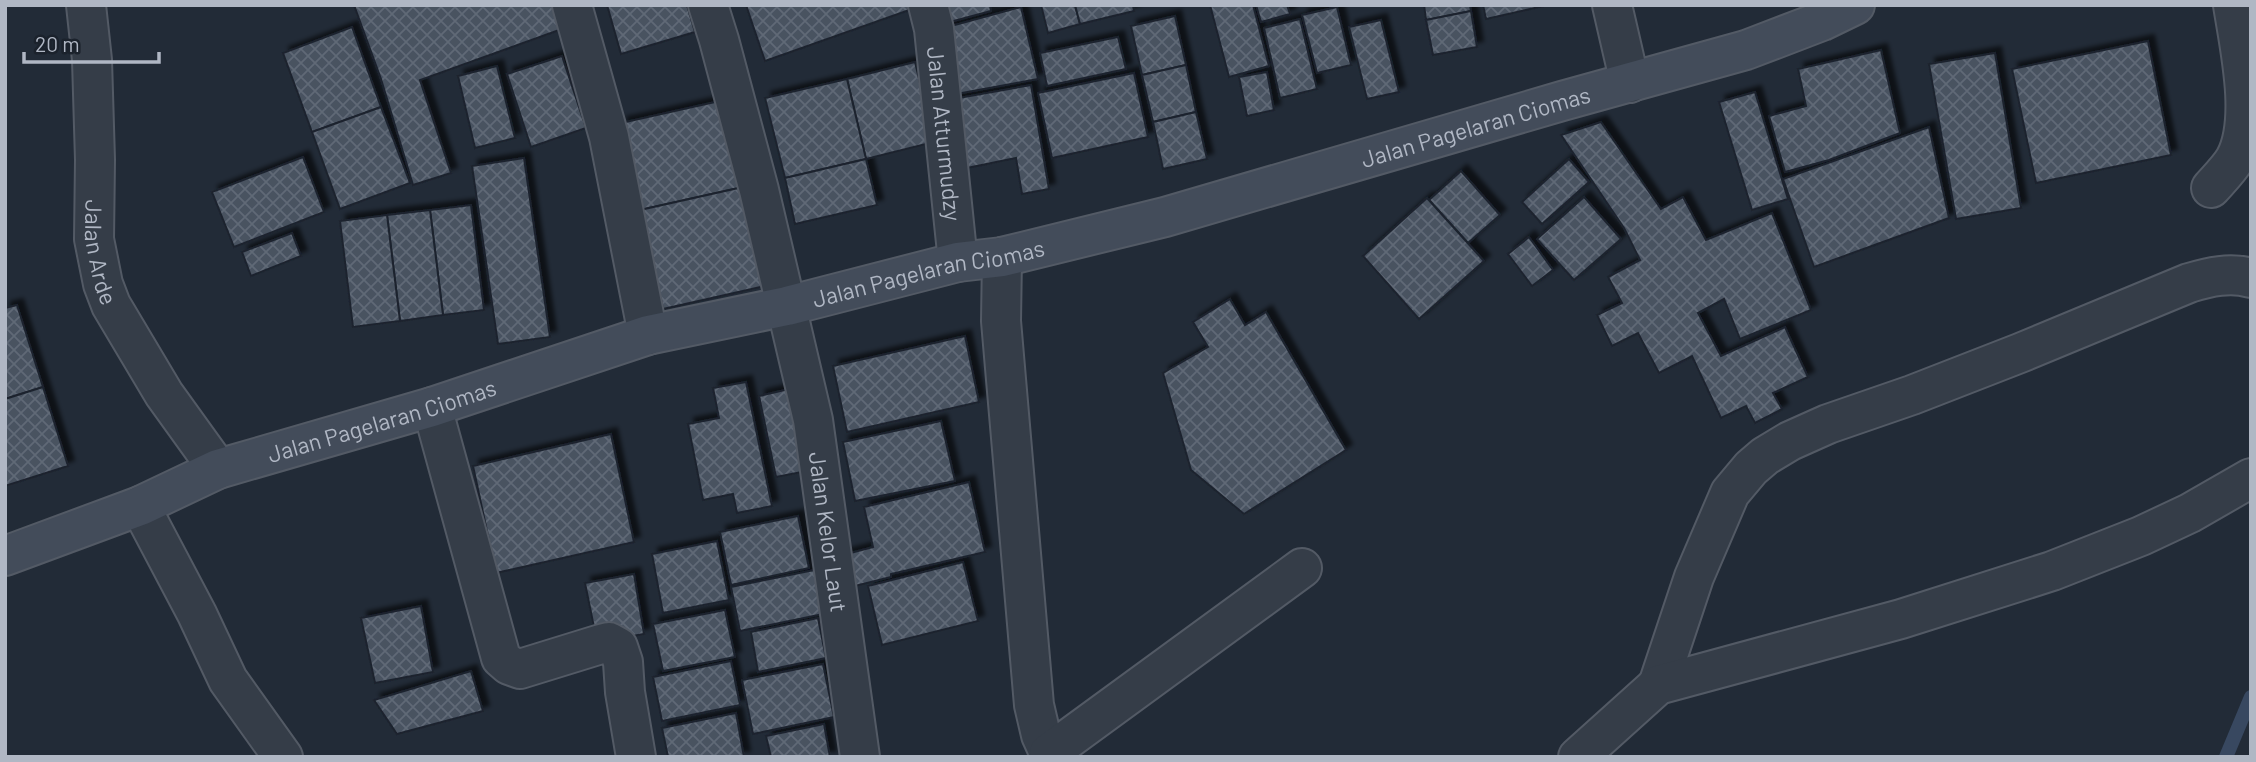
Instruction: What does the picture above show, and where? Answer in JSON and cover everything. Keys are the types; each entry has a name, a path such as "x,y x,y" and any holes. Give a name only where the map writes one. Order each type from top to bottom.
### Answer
{"main road":[{"name":"Jalan Pagelaran Ciomas","path":"5,556 140,506 218,469 432,407 648,335 787,306 958,262 1002,257 1165,217 1746,50 1822,21 1855,5"}],"street":[{"name":"Jalan Arde","path":"86,5 92,60 94,240 103,284 111,305 164,394 218,469"},
{"path":"572,5 609,137 648,335"},
{"name":"Jalan Kelor Laut","path":"708,5 759,190 813,420 860,757"},
{"name":"Jalan Atturmudzy","path":"928,5 934,29 958,262"},
{"path":"1612,5 1630,83"},
{"path":"2211,188 2236,159 2246,133 2248,106 2232,5"},
{"path":"1002,257 1001,321 1034,705 1041,735 1050,755 1303,568"},
{"path":"1658,685 1694,577 1731,493 1751,468 1765,456 1828,424 2020,353 2189,283 2214,276 2240,275 2251,278"},
{"path":"432,407 501,658 520,669 609,642 618,647 623,662 636,757"},
{"path":"1578,757 1658,685 1901,619 2052,571 2141,536 2251,478"},
{"path":"140,506 197,614 228,680 283,757"}],"building":[{"path":"354,5 553,5 562,29 420,80 451,173 413,185 381,79"},
{"path":"607,5 687,5 695,32 621,54"},
{"path":"746,5 913,5 915,8 765,61"},
{"path":"930,5 990,5 991,11 935,26"},
{"path":"1041,5 1075,5 1080,24 1048,33"},
{"path":"1075,5 1133,5 1134,11 1080,24"},
{"path":"1210,5 1253,5 1269,66 1229,77"},
{"path":"1256,5 1287,5 1290,14 1261,22"},
{"path":"1424,5 1470,5 1471,11 1426,20"},
{"path":"1483,5 1548,5 1486,19"},
{"path":"1021,7 1038,79 951,95 940,29"},
{"path":"1337,7 1351,65 1317,73 1302,15"},
{"path":"1471,11 1477,47 1433,55 1426,20"},
{"path":"1175,16 1186,65 1142,75 1131,26"},
{"path":"1300,19 1317,89 1280,98 1264,28"},
{"path":"1381,20 1399,92 1367,99 1349,27"},
{"path":"352,27 381,107 312,132 283,53"},
{"path":"1118,37 1126,69 1047,86 1040,53"},
{"path":"2148,41 2171,155 2036,183 2012,69"},
{"path":"1881,50 1900,133 1829,160 1785,172 1769,116 1806,106 1798,69"},
{"path":"1995,53 2021,208 1956,219 1929,64"},
{"path":"562,56 586,128 531,147 507,74"},
{"path":"915,62 934,142 866,159 847,79"},
{"path":"1186,65 1196,112 1153,122 1142,75"},
{"path":"497,66 515,138 475,148 458,76"},
{"path":"1267,72 1274,110 1247,116 1239,77"},
{"path":"1134,73 1148,137 1052,158 1038,93"},
{"path":"847,79 866,159 785,178 765,98"},
{"path":"1031,85 1049,189 1022,194 1016,158 967,168 953,99"},
{"path":"1755,92 1788,199 1752,210 1719,102"},
{"path":"724,100 743,187 640,210 621,123"},
{"path":"381,107 410,183 340,209 312,132"},
{"path":"1196,112 1207,159 1163,169 1153,122"},
{"path":"1601,122 1661,209 1683,197 1706,240 1772,213 1811,310 1740,339 1724,299 1698,313 1721,356 1785,327 1808,377 1773,393 1782,409 1755,423 1746,406 1721,418 1692,356 1659,373 1638,333 1612,346 1597,315 1622,303 1608,277 1640,260 1624,228 1561,135"},
{"path":"1929,127 1949,218 1814,267 1783,179"},
{"path":"303,157 324,212 234,247 212,192"},
{"path":"524,158 550,337 498,344 472,166"},
{"path":"866,159 877,205 795,224 785,178"},
{"path":"1569,159 1589,182 1542,224 1522,202"},
{"path":"1461,171 1500,215 1468,243 1429,200"},
{"path":"743,187 765,286 663,309 640,210"},
{"path":"1584,197 1621,239 1574,280 1537,239"},
{"path":"1427,198 1484,261 1419,319 1363,256"},
{"path":"471,205 484,310 443,315 430,210"},
{"path":"430,210 443,315 400,321 387,215"},
{"path":"387,215 400,321 353,327 340,221"},
{"path":"292,233 301,256 251,276 242,252"},
{"path":"1529,237 1553,270 1532,286 1508,254"},
{"path":"1230,299 1245,325 1266,312 1346,450 1244,514 1191,470 1163,373 1208,347 1193,322"},
{"path":"17,305 43,387 5,399 5,308"},
{"path":"965,336 979,402 847,432 833,366"},
{"path":"746,382 772,506 737,513 733,494 703,500 688,424 719,418 713,388"},
{"path":"43,387 68,466 5,486 5,399"},
{"path":"789,389 807,471 776,477 759,396"},
{"path":"941,421 955,481 855,501 843,442"},
{"path":"611,434 634,542 496,573 473,466"},
{"path":"969,482 985,552 891,574 891,577 851,587 843,555 873,547 864,507"},
{"path":"798,516 809,568 731,585 720,532"},
{"path":"717,541 729,600 663,613 652,554"},
{"path":"963,562 978,621 882,645 868,586"},
{"path":"824,568 833,612 740,631 731,587"},
{"path":"634,574 644,634 597,642 585,583"},
{"path":"421,606 433,672 375,683 361,618"},
{"path":"725,610 735,657 663,671 653,624"},
{"path":"818,618 826,658 758,672 751,632"},
{"path":"731,661 740,705 662,721 653,677"},
{"path":"823,664 834,717 753,734 742,680"},
{"path":"471,671 483,711 397,734 374,700"},
{"path":"736,713 744,757 668,757 662,728"},
{"path":"824,724 830,757 771,757 766,736"}],"waterway":[{"path":"2226,757 2251,697"}]}
